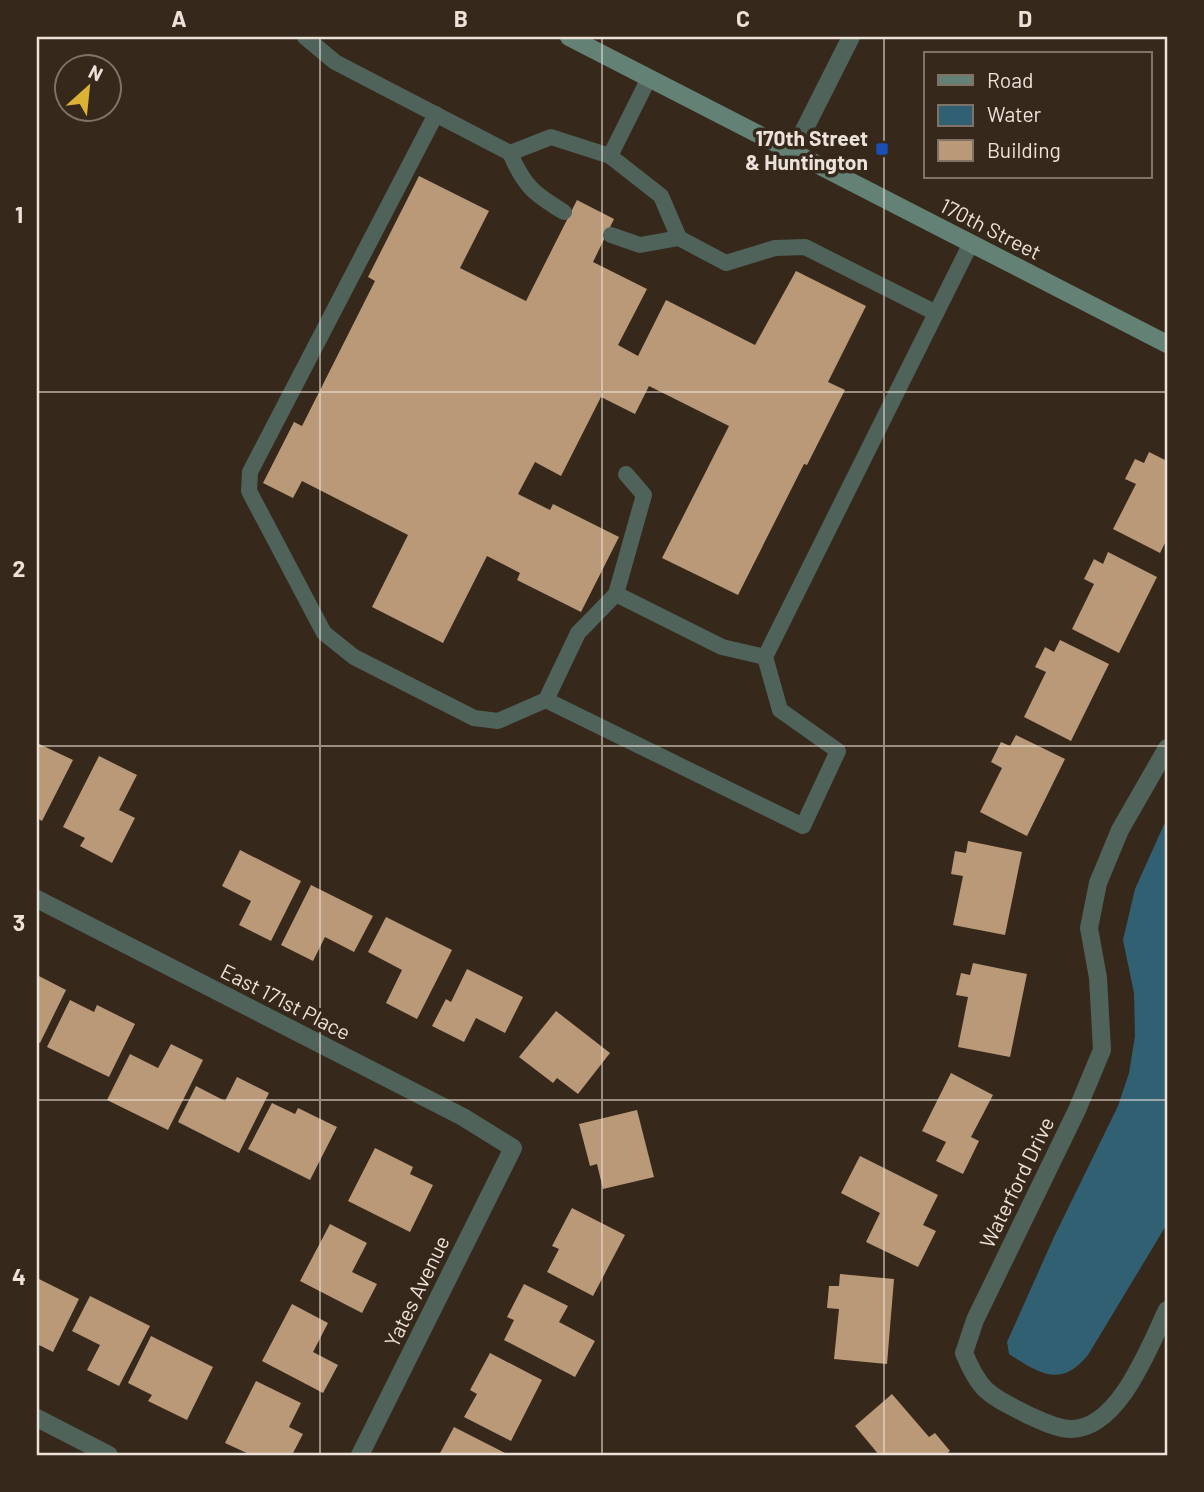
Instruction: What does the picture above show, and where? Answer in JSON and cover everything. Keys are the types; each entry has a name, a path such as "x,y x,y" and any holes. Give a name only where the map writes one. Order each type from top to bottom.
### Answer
{"street":[{"name":"170th Street","path":"569,37 1166,341"},
{"path":"793,152 851,37"},
{"name":"Waterford Drive","path":"1167,748 1120,830 1098,883 1089,928 1098,978 1102,1050 1077,1110 975,1320 964,1353 976,1382 999,1400 1039,1420 1069,1430 1090,1427 1112,1410 1133,1377 1167,1310"},
{"name":"East 171st Place","path":"37,899 463,1117 513,1148"},
{"name":"Yates Avenue","path":"360,1455 513,1148"},
{"path":"37,1419 109,1455"}],"lane":[{"path":"305,37 335,62 510,153 521,180 535,194 564,212"},
{"path":"610,156 649,78"},
{"path":"436,114 250,472 249,491 291,576 324,633 354,657 474,718 498,720 546,700 578,633 616,594 644,495 626,474"},
{"path":"510,153 551,137 610,156 661,197 679,238 726,263 775,248 805,247 936,313"},
{"path":"611,235 640,246 679,238"},
{"path":"546,700 803,826 838,751 780,710 765,657 971,243"},
{"path":"616,594 722,648 765,657"}],"water":[{"path":"1167,818 1167,1224 1088,1355 1069,1372 1050,1374 1041,1372 1009,1354 1007,1342 1054,1237 1118,1106 1129,1073 1135,1036 1134,993 1123,940 1135,889"}],"building":[{"path":"419,176 489,211 460,268 526,301 577,200 614,219 593,262 647,289 618,345 638,356 666,300 755,345 796,271 866,306 828,382 845,390 807,465 804,464 738,595 662,558 729,426 649,386 635,414 601,397 561,476 535,462 518,494 550,510 553,504 619,537 581,612 517,580 520,573 487,556 443,643 372,607 408,535 302,481 293,498 263,483 294,422 302,426 375,281 368,277"},
{"path":"1149,452 1167,461 1167,539 1160,553 1113,529 1136,484 1125,479 1135,459 1144,463"},
{"path":"1108,552 1157,577 1119,653 1072,629 1094,584 1084,579 1094,559 1103,564"},
{"path":"1060,640 1109,664 1071,741 1024,717 1046,672 1035,667 1045,647 1054,652"},
{"path":"1016,735 1065,759 1027,836 980,812 1002,768 991,762 1001,742 1010,746"},
{"path":"37,743 73,760 42,821 37,818"},
{"path":"99,756 137,775 119,810 135,818 112,863 80,846 85,838 63,827"},
{"path":"968,841 1022,852 1005,935 953,925 963,876 951,874 955,851 966,853"},
{"path":"240,850 301,881 271,941 239,925 251,901 222,886"},
{"path":"311,885 373,916 354,952 325,937 313,961 281,945"},
{"path":"386,917 452,950 417,1019 386,1003 402,970 368,952"},
{"path":"973,963 1027,974 1010,1057 958,1047 968,997 956,995 961,973 970,975"},
{"path":"467,969 523,997 505,1033 476,1018 464,1042 432,1026 446,999 451,1002"},
{"path":"37,975 66,990 40,1043 37,1041"},
{"path":"70,1000 94,1012 97,1005 135,1024 109,1077 47,1047"},
{"path":"556,1011 610,1053 578,1094 557,1078 553,1083 519,1057"},
{"path":"171,1044 203,1060 168,1130 107,1100 130,1054 158,1068"},
{"path":"951,1073 993,1095 971,1137 979,1141 963,1174 936,1161 946,1142 922,1131"},
{"path":"237,1077 269,1093 239,1153 178,1122 196,1086 225,1101"},
{"path":"272,1103 295,1114 298,1108 337,1127 310,1180 248,1149"},
{"path":"637,1110 654,1177 603,1189 597,1164 590,1166 579,1124"},
{"path":"375,1148 413,1167 410,1174 433,1185 410,1232 348,1201"},
{"path":"860,1156 938,1195 923,1225 936,1231 918,1267 866,1242 880,1213 841,1193"},
{"path":"572,1208 625,1235 593,1296 547,1272 559,1249 552,1246"},
{"path":"330,1224 367,1243 352,1272 377,1284 362,1313 300,1281"},
{"path":"840,1274 894,1279 887,1364 834,1359 839,1309 827,1308 829,1286 839,1286"},
{"path":"37,1278 79,1299 53,1352 37,1344"},
{"path":"524,1284 568,1306 559,1322 595,1341 575,1377 504,1340 514,1320 507,1317"},
{"path":"90,1296 150,1326 119,1386 87,1370 100,1345 72,1331"},
{"path":"292,1304 328,1323 313,1352 338,1365 323,1393 262,1361"},
{"path":"151,1336 213,1367 187,1420 148,1401 152,1395 128,1383"},
{"path":"490,1353 542,1380 511,1441 464,1417 477,1394 470,1390"},
{"path":"256,1381 301,1403 289,1427 303,1434 292,1455 251,1455 225,1443"},
{"path":"892,1394 929,1437 935,1433 950,1451 945,1455 879,1455 855,1426"},
{"path":"454,1427 509,1455 439,1455"}],"place":[{"name":"170th Street & Huntington","path":"882,149"}]}
